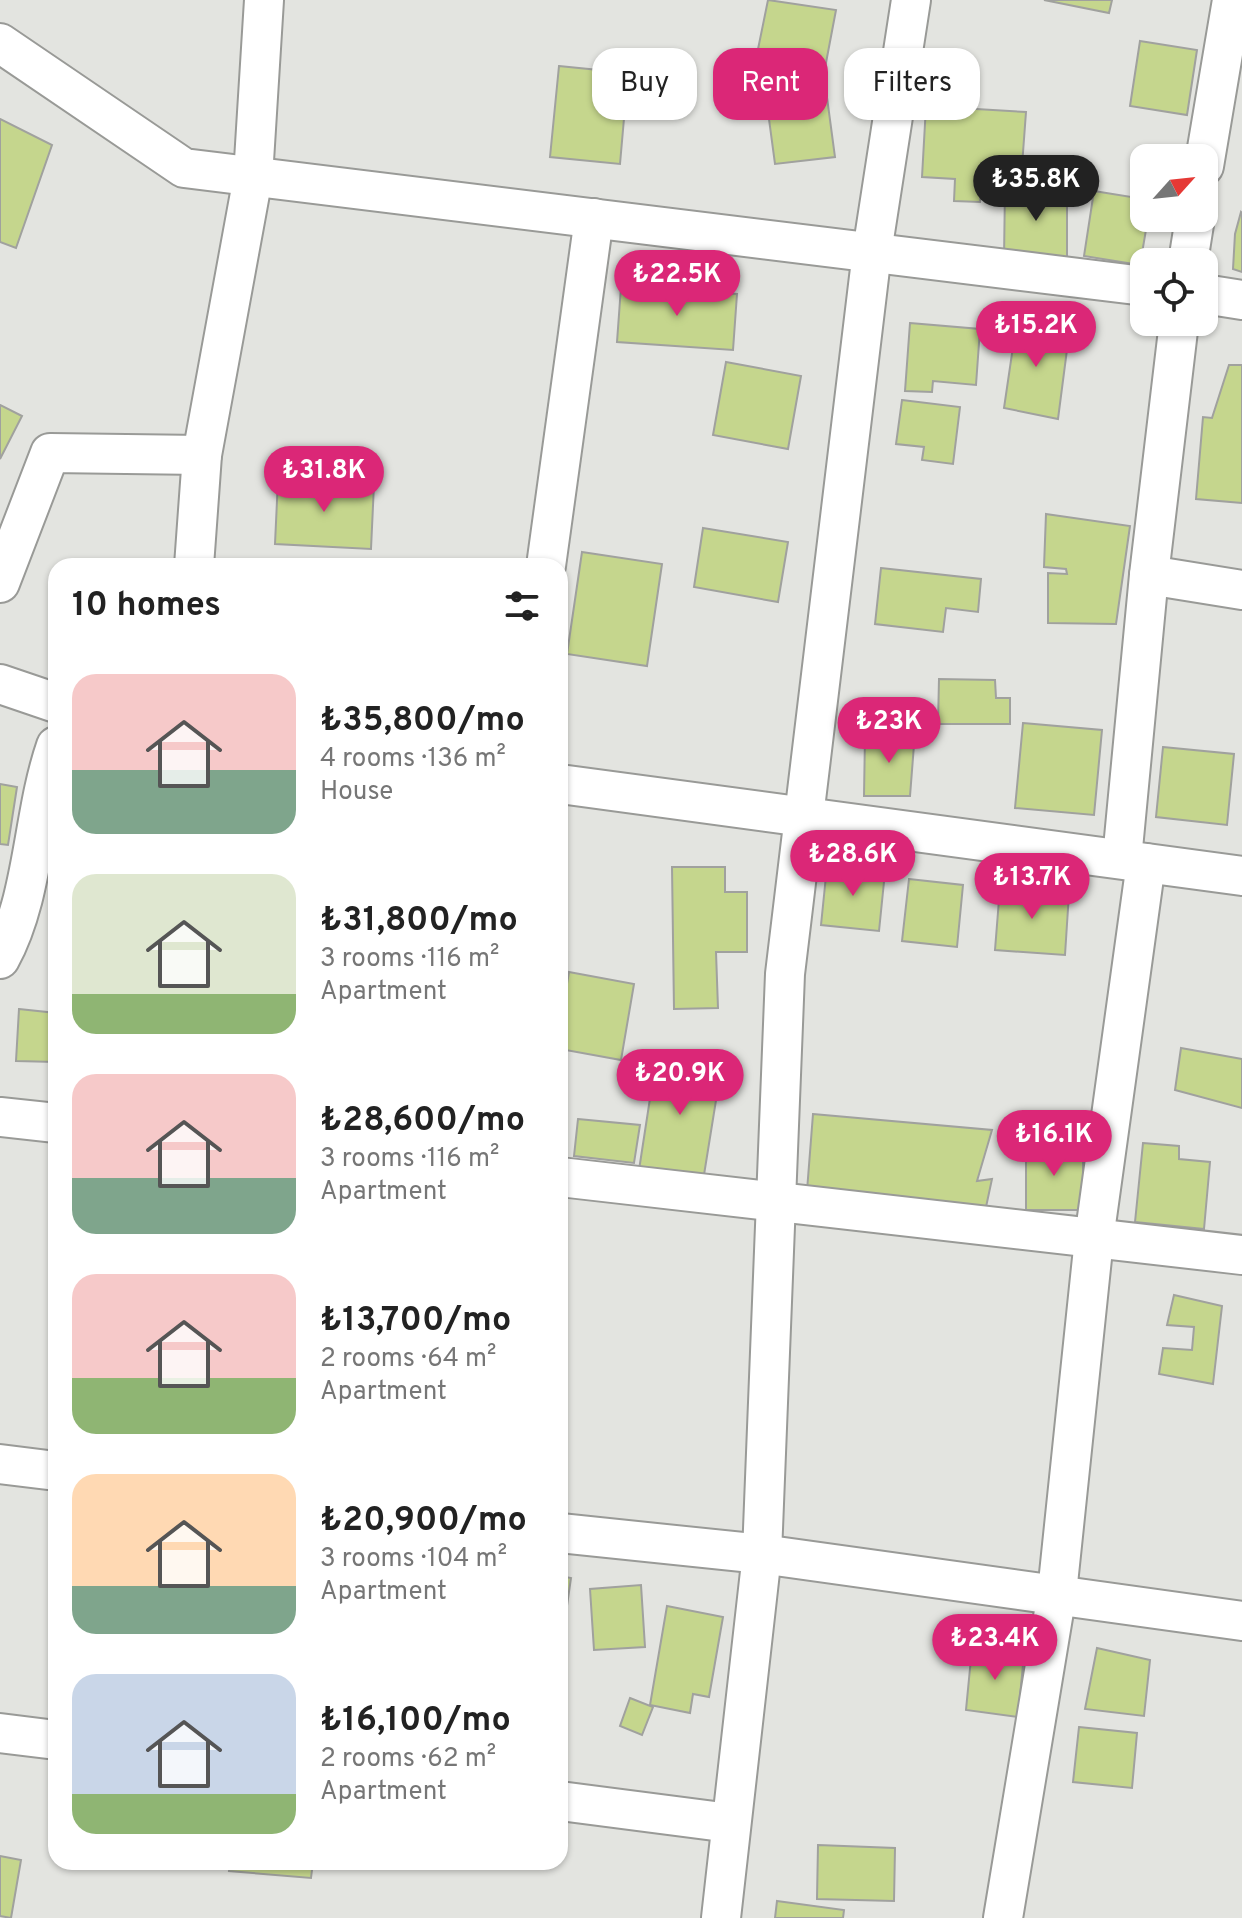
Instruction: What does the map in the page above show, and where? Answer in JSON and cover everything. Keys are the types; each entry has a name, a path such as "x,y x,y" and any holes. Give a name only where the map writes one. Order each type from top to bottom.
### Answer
{"street":[{"path":"195,558 202,455 253,177 264,0"},
{"path":"721,1918 762,1554 785,974 872,252 911,0"},
{"path":"1208,144 1232,0"},
{"path":"0,43 184,168 1130,284"},
{"path":"547,558 594,218"},
{"path":"1218,296 1242,300"},
{"path":"1003,1918 1057,1593 1134,861 1149,575 1177,336"},
{"path":"0,583 50,453 202,455"},
{"path":"1149,575 1242,590"},
{"path":"0,684 48,700"},
{"path":"0,959 16,930 48,770"},
{"path":"568,785 1242,876"},
{"path":"0,1117 48,1122"},
{"path":"568,1178 1242,1255"},
{"path":"0,1464 48,1470"},
{"path":"568,1534 762,1554 1242,1621"},
{"path":"0,1733 48,1739"},
{"path":"568,1802 730,1823"}],"building":[{"path":"768,0 836,10 828,52 828,48 758,48"},
{"path":"1044,0 1112,0 1109,13"},
{"path":"1140,41 1197,50 1187,115 1130,106"},
{"path":"559,66 592,69 592,120 624,120 620,164 550,157"},
{"path":"828,105 835,157 775,164 769,120 828,120"},
{"path":"980,109 1026,112 1022,166 983,164 980,202 954,201 955,179 922,177 925,120 980,120"},
{"path":"0,119 52,145 16,248 0,242"},
{"path":"1005,188 1067,188 1067,259 1004,258"},
{"path":"1094,191 1130,197 1130,232 1146,232 1143,248 1130,248 1130,263 1084,256"},
{"path":"1241,212 1242,272 1233,269 1235,234"},
{"path":"621,287 737,294 733,350 617,342"},
{"path":"1018,313 1050,319 1048,337 1068,342 1058,419 1004,408"},
{"path":"910,323 980,329 976,385 933,381 932,392 905,391"},
{"path":"726,362 801,376 788,449 713,435"},
{"path":"1229,365 1242,365 1242,503 1196,499 1203,417 1212,418"},
{"path":"902,400 960,407 953,464 922,460 924,447 896,444"},
{"path":"0,405 22,416 0,459"},
{"path":"278,479 374,484 371,549 275,544"},
{"path":"1046,514 1130,526 1116,624 1048,623 1048,573 1067,574 1066,569 1044,567"},
{"path":"703,528 788,542 778,602 694,587"},
{"path":"582,552 662,564 647,666 568,654"},
{"path":"881,568 981,579 978,612 946,608 943,632 875,624"},
{"path":"939,679 995,680 996,698 1010,698 1010,724 938,724"},
{"path":"1023,723 1102,730 1094,815 1015,808"},
{"path":"915,732 910,796 864,796 865,736"},
{"path":"1163,747 1234,754 1227,825 1156,817"},
{"path":"0,784 17,787 8,845 0,844"},
{"path":"827,866 885,872 879,931 821,925"},
{"path":"672,867 725,867 725,892 747,892 747,952 716,952 718,1008 674,1009"},
{"path":"909,879 963,885 957,947 902,941"},
{"path":"1000,887 1069,893 1065,955 995,950"},
{"path":"569,972 634,984 621,1060 568,1050"},
{"path":"19,1009 48,1012 48,1062 16,1061"},
{"path":"1181,1048 1242,1059 1242,1108 1175,1090"},
{"path":"657,1053 722,1063 703,1181 639,1170"},
{"path":"813,1114 992,1130 977,1181 992,1179 983,1221 807,1191"},
{"path":"578,1119 640,1125 634,1163 574,1156"},
{"path":"1143,1143 1179,1146 1179,1159 1210,1162 1204,1229 1135,1222"},
{"path":"1026,1147 1083,1147 1083,1210 1026,1210"},
{"path":"1174,1295 1222,1306 1213,1384 1159,1374 1163,1348 1192,1350 1194,1327 1167,1325"},
{"path":"641,1585 645,1647 594,1650 590,1589"},
{"path":"667,1606 723,1617 709,1697 693,1694 690,1713 650,1705"},
{"path":"972,1648 1024,1654 1018,1717 966,1710"},
{"path":"1097,1648 1150,1660 1144,1716 1085,1709"},
{"path":"630,1698 653,1707 642,1735 620,1726"},
{"path":"1079,1727 1137,1733 1132,1788 1073,1782"},
{"path":"818,1845 895,1848 894,1901 817,1899"},
{"path":"0,1856 21,1860 11,1918 0,1916"},
{"path":"229,1870 312,1870 311,1878"},
{"path":"777,1901 844,1910 843,1918 775,1918"}]}
